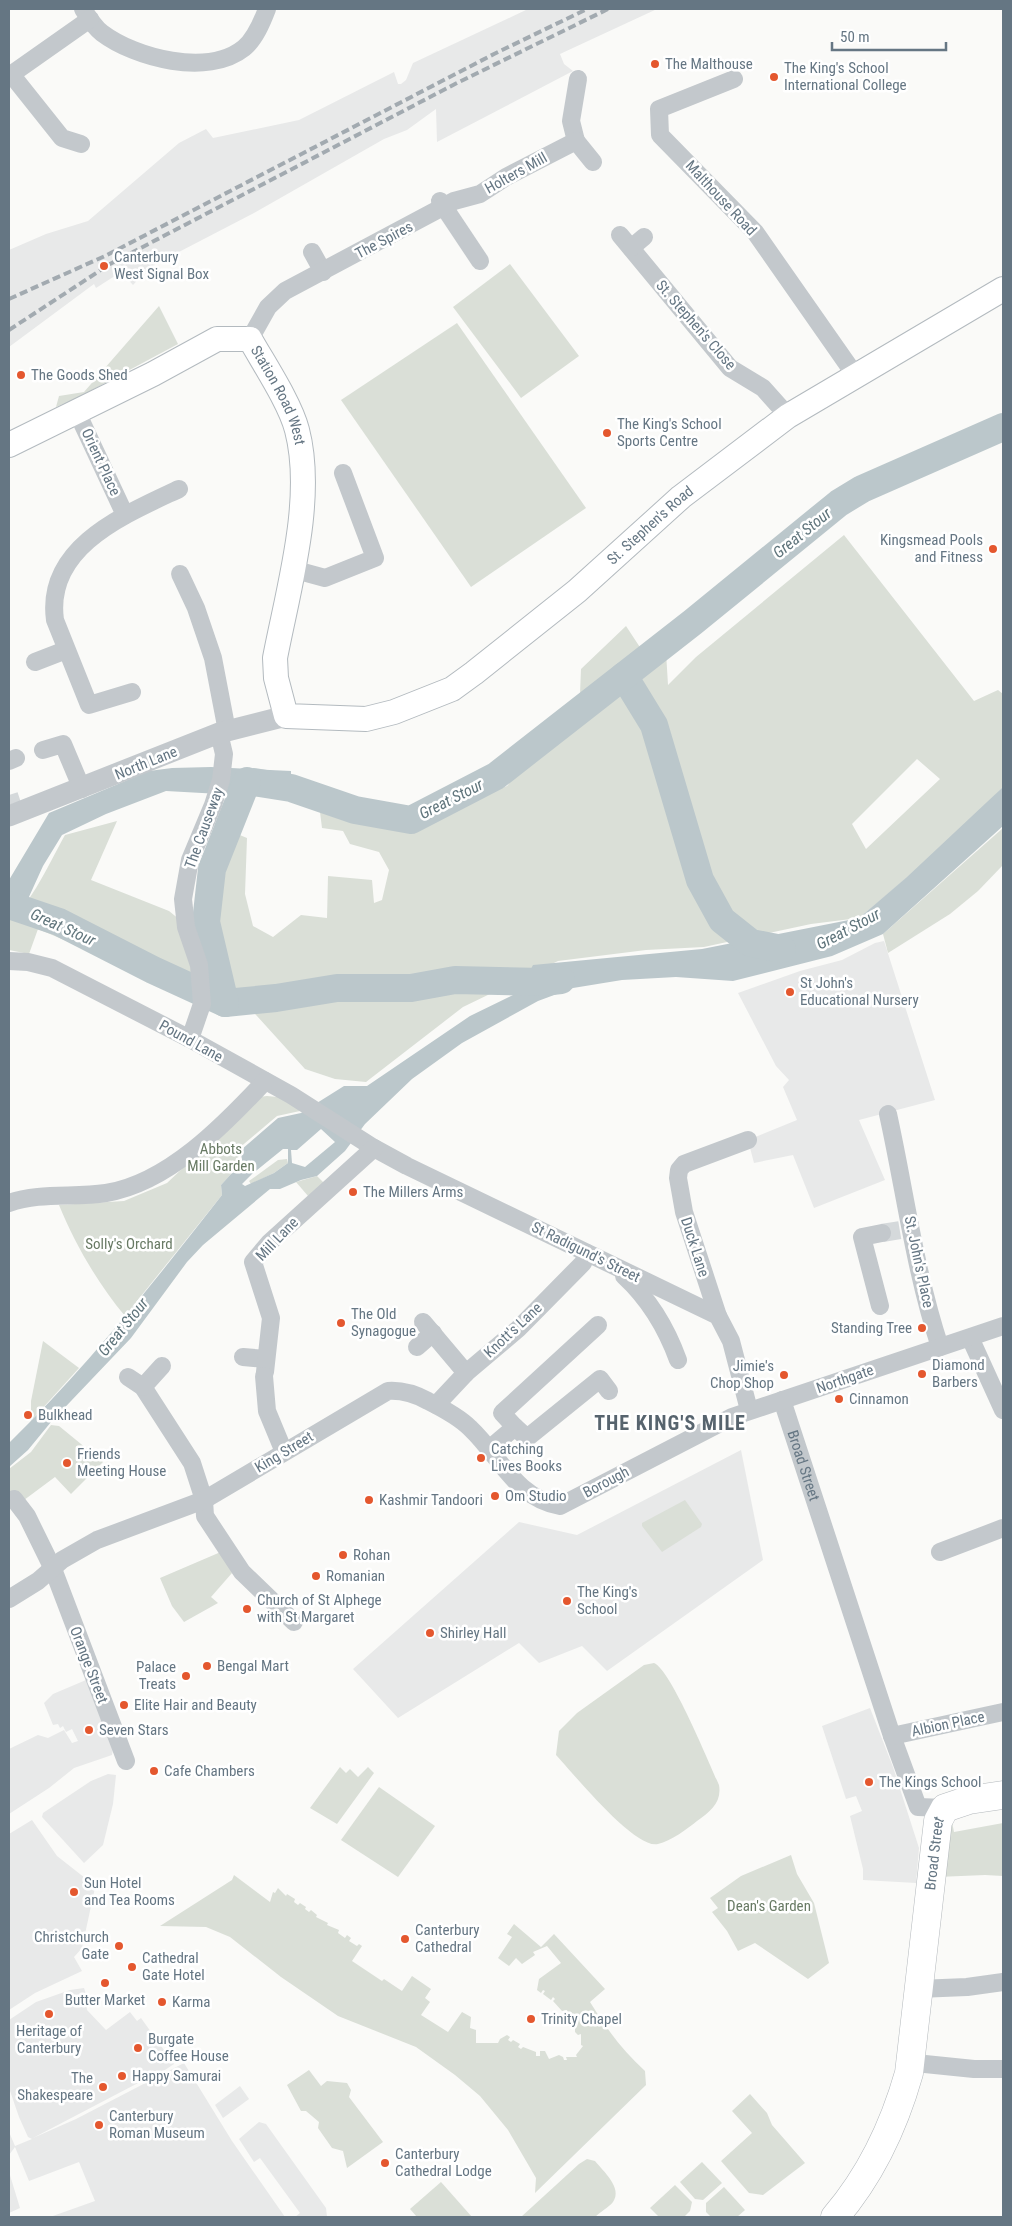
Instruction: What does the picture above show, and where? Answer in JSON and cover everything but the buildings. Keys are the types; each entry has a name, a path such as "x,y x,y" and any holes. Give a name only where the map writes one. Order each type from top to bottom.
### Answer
{"highway":[{"path":"945,1808 969,1800 1003,1795"},
{"name":"Broad Street","path":"835,2217 860,2185 892,2126 909,2073 934,1843 938,1821 945,1808"}],"main road":[{"name":"St. Stephen's Road","path":"286,716 366,719 394,712 452,689 577,591 681,497 788,416 1003,289"},
{"name":"Station Road West","path":"9,445 76,410 153,374 217,340 250,339 297,430 303,477 301,521 275,658 276,678 286,716"}],"street":[{"path":"81,144 62,138 10,75 86,14 102,33 139,52 175,62 203,63 233,55 245,47 256,34 267,9"},
{"path":"578,79 572,121 576,141 593,162"},
{"name":"Malthouse Road","path":"734,79 659,109 660,134 755,232 856,375"},
{"name":"Holters Mill","path":"446,203 480,194 506,176 576,141"},
{"path":"446,203 480,261"},
{"name":"The Spires","path":"250,339 268,307 285,291 323,272 446,203"},
{"name":"St. Stephen's Close","path":"631,240 730,368 763,388 788,416"},
{"path":"312,252 323,272"},
{"name":"Orient Place","path":"76,410 125,514"},
{"path":"292,569 325,578 375,558 343,473"},
{"name":"Orient Place","path":"132,692 89,705 55,620 56,586 68,560 80,547 125,514 179,489"},
{"name":"The Causeway","path":"180,574 196,608 214,658 224,754 221,780 215,800 190,860 183,899 186,927 199,965 202,1004 190,1039"},
{"path":"35,662 66,650"},
{"name":"North Lane","path":"12,811 82,789 223,732 286,716"},
{"path":"43,750 63,744 82,789"},
{"name":"Pound Lane","path":"9,961 28,962 52,968 190,1039 303,1102 365,1142"},
{"path":"9,1203 42,1196 106,1193 141,1184 200,1144 240,1108 265,1081"},
{"name":"St. John's Place","path":"888,1114 902,1176 905,1229 940,1346"},
{"name":"Duck Lane","path":"718,1316 684,1212 678,1178 679,1170 684,1164 748,1140"},
{"name":"St Radigund's Street","path":"365,1142 718,1316"},
{"name":"Mill Lane","path":"284,1452 268,1411 265,1369 272,1318 248,1267 268,1243 365,1142"},
{"path":"880,1306 862,1237 882,1233"},
{"name":"Knott's Lane","path":"436,1405 466,1372 518,1329 583,1262 587,1253"},
{"path":"610,1264 638,1289 658,1316 678,1360"},
{"path":"718,1316 731,1341 749,1410"},
{"path":"598,1325 502,1413 527,1438 600,1379 609,1391"},
{"name":"Northgate","path":"690,1438 749,1410 1003,1326"},
{"path":"417,1347 428,1327 466,1372"},
{"path":"973,1344 1003,1410"},
{"path":"243,1357 265,1369"},
{"path":"143,1387 162,1366"},
{"path":"128,1377 143,1387 192,1463 204,1500 206,1516 242,1572 294,1622"},
{"name":"King Street","path":"9,1599 38,1581 62,1560 103,1537 204,1500 388,1391 402,1391 416,1395 436,1405 469,1427 502,1465"},
{"name":"Broad Street","path":"782,1400 892,1736 918,1807 945,1808"},
{"path":"489,1449 515,1427"},
{"name":"Borough","path":"502,1465 514,1482 533,1496 547,1503 560,1506 690,1438"},
{"name":"Orange Street","path":"14,1499 26,1516 52,1569 126,1761"},
{"path":"940,1552 1003,1528"},
{"name":"Albion Place","path":"892,1736 1003,1712"},
{"path":"918,1989 1003,1982"},
{"path":"925,2064 974,2069 1003,2069"}],"shaded area":[{"path":"528,9 657,9 560,54 564,64 573,71 437,142 436,109 407,130 384,139 254,213 150,267 133,285 121,272 96,288 94,284 9,347 9,250 46,234 88,221 179,143 206,129 213,138 299,120 394,72 398,84 401,84 406,80 413,63"},
{"path":"884,941 935,1100 859,1120 885,1180 814,1208 793,1155 754,1163 748,1140 797,1120 783,1087 789,1080 776,1066 738,993 800,971 842,960 875,943"},
{"name":"The King's School","path":"741,1450 763,1560 607,1671 582,1646 539,1663 519,1643 398,1718 353,1669 519,1522 577,1535"},
{"path":"86,1680 113,1749 112,1755 74,1768 49,1788 9,1814 9,1749 38,1735 48,1738 64,1730 72,1743 78,1741 72,1729 66,1732 63,1726 60,1728 58,1724 53,1725 44,1703 53,1694"},
{"name":"The Kings School","path":"870,1708 893,1767 919,1848 916,1883 863,1880 863,1869 850,1816 862,1811 856,1796 846,1799 822,1726"},
{"path":"108,1774 116,1775 113,1804 103,1845 84,1863 42,1817 43,1813 91,1781"},
{"path":"32,1820 57,1856 85,1878 96,1883 82,1948 74,1957 82,1971 35,1993 9,2010 9,1834"},
{"path":"84,1988 87,2010 106,2030 130,2012 137,2021 141,2018 174,2064 162,2072 33,2138 76,2119 184,2063 232,2141 285,2217 50,2217 95,2201 79,2162 29,2181 15,2147 9,2155 9,2132 15,2146 32,2139 28,2137 9,2088 9,2020 36,2002 70,1990"},
{"path":"240,2086 249,2099 223,2118 215,2105"},
{"path":"259,2122 266,2124 326,2208 327,2217 295,2217 300,2213 260,2158 254,2162 239,2139"},
{"path":"9,2172 20,2208 9,2213"}],"green space":[{"path":"510,264 579,356 521,398 453,307"},
{"path":"159,306 178,344 79,397 56,407 59,396 84,392"},
{"path":"457,323 586,508 471,587 341,400"},
{"path":"844,535 974,701 998,690 1003,694 1003,787 953,839 859,918 811,924 704,947 646,950 558,961 463,1007 366,1082 335,1079 305,1069 228,984 215,940 212,909 216,870 230,831 247,838 245,894 253,926 273,937 301,915 327,918 328,876 372,880 374,903 382,900 389,870 379,852 350,844 343,831 322,828 319,804 365,820 413,825 507,786 550,736 579,719 581,669 626,626 651,664 666,652 668,685 696,657","holes":["917,759 940,779 866,849 852,824"]},
{"path":"117,821 91,880 169,911 180,920 202,998 38,929 29,954 9,950 9,920 17,914 32,894 65,835"},
{"path":"1003,828 1003,865 978,891 950,914 888,953 883,934"},
{"name":"Solly's Orchard","path":"267,1096 290,1101 300,1111 277,1116 238,1149 237,1164 221,1185 222,1195 125,1316 88,1263 59,1205 124,1201 167,1183 258,1097"},
{"path":"287,1159 288,1163 274,1173 251,1184 249,1181 278,1160"},
{"path":"317,1176 326,1185 308,1196 296,1182"},
{"path":"43,1341 79,1368 31,1421 31,1401"},
{"path":"51,1425 59,1426 103,1462 71,1494 55,1477 16,1506 9,1496 9,1469 31,1452"},
{"path":"685,1500 702,1524 701,1527 662,1552 642,1526 642,1523"},
{"path":"223,1551 232,1573 211,1597 218,1603 184,1622 172,1606 160,1578"},
{"path":"654,1663 670,1682 699,1739 719,1785 717,1801 707,1814 689,1828 658,1844 648,1843 620,1823 556,1755 559,1731 577,1713 644,1665"},
{"path":"340,1767 346,1773 350,1769 358,1777 368,1767 374,1773 337,1824 310,1808"},
{"path":"379,1787 435,1826 398,1877 341,1840"},
{"path":"952,1822 954,1832 1003,1823 1003,1876 937,1877"},
{"name":"Dean's Garden","path":"791,1855 797,1874 814,1903 829,1963 808,1979 755,1943 738,1951 727,1931 712,1912 718,1908 710,1898 741,1876"},
{"path":"234,1875 270,1902 273,1892 275,1893 278,1888 286,1896 287,1894 295,1899 294,1902 298,1905 300,1903 309,1912 311,1910 317,1915 316,1917 328,1923 327,1925 339,1930 338,1933 345,1938 347,1935 351,1938 349,1941 357,1946 359,1944 362,1946 352,1961 382,1981 384,1979 402,1991 412,1976 431,1989 425,1998 430,2002 421,2015 448,2032 462,2012 471,2017 470,2028 476,2030 476,2043 498,2043 500,2039 507,2035 510,2037 508,2040 511,2042 513,2040 520,2044 518,2047 521,2049 523,2047 536,2052 536,2056 540,2056 540,2051 545,2051 549,2059 559,2055 564,2060 567,2060 566,2057 577,2057 576,2055 583,2046 581,2045 581,2034 578,2035 575,2032 575,2020 566,2020 564,2015 568,2014 567,2010 562,2011 553,2001 555,1999 553,1997 551,2000 543,1994 545,1991 543,1990 541,1993 537,1990 539,1979 561,1963 547,1946 533,1952 535,1955 522,1964 516,1958 509,1966 498,1958 512,1937 507,1934 514,1924 541,1947 554,1934 605,1989 590,2002 615,2038 645,2071 646,2085 535,2193 536,2178 508,2130 480,2096 416,2047 338,2016 281,1977 230,1937 206,1927 160,1926 232,1880"},
{"path":"309,2070 321,2086 327,2081 347,2083 351,2090 349,2097 383,2142 347,2168 343,2151 332,2148 318,2128 319,2122 306,2111 301,2111 287,2085"},
{"path":"750,2094 767,2113 772,2125 805,2163 763,2195 749,2193 721,2161 752,2133 732,2111"},
{"path":"587,2159 595,2161 614,2186 616,2191 615,2197 609,2206 595,2217 521,2217 579,2164"},
{"path":"702,2162 722,2183 703,2200 695,2199 680,2182"},
{"path":"441,2182 472,2217 417,2217 410,2209"},
{"path":"675,2185 692,2202 690,2211 684,2217 659,2217 650,2208"},
{"path":"724,2187 745,2210 737,2217 711,2217 706,2212 706,2203"}],"water":[{"path":"211,767 291,771 291,798 166,791 106,814 62,835 43,866 28,899 15,916 9,920 9,880 49,813 149,771 172,768"},
{"path":"1003,787 1003,826 883,934 832,956 733,981 676,977 622,980 573,988 538,1001 462,1043 412,1079 365,1124 345,1151 317,1176 301,1180 280,1189 270,1189 203,1245 187,1262 131,1338 51,1422 28,1450 9,1467 9,1443 66,1384 146,1291 222,1195 221,1185 242,1162 241,1150 278,1118 301,1113 344,1086 367,1086 470,1016 519,992 533,965 702,949 859,918 907,877","holes":["321,1129 335,1142 305,1167 292,1163 291,1150 297,1150","283,1149 288,1149 288,1163 274,1173 245,1186 242,1184"]}],"waterway":[{"name":"Great Stour","path":"254,782 291,788 355,810 411,820 496,776 693,622 839,503 862,489 1003,427"},
{"name":"Great Stour","path":"624,676 654,725 700,880 722,920 751,943 782,949"},
{"name":"Great Stour","path":"225,1003 206,922 212,869 247,781"},
{"name":"Great Stour","path":"9,905 59,922 153,970 225,1003 276,998 337,988 411,988 455,980 543,982 561,980"}],"tunnel":[{"path":"9,795 12,804"},
{"path":"882,1233 900,1230"}],"railway":[{"path":"9,299 105,256 494,54 587,9"},
{"path":"9,330 110,264 455,84 608,9"}],"place":[{"name":"The Malthouse","path":"655,64"},
{"name":"The King's School International College","path":"774,77"},
{"name":"Canterbury West Signal Box","path":"104,266"},
{"name":"The Goods Shed","path":"21,375"},
{"name":"The King's School Sports Centre","path":"607,433"},
{"name":"Kingsmead Pools and Fitness","path":"993,549"},
{"name":"St John's Educational Nursery","path":"790,992"},
{"name":"The Millers Arms","path":"353,1192"},
{"name":"The Old Synagogue","path":"341,1323"},
{"name":"Standing Tree","path":"922,1328"},
{"name":"Diamond Barbers","path":"922,1374"},
{"name":"Jimie's Chop Shop","path":"784,1375"},
{"name":"Cinnamon","path":"839,1399"},
{"name":"Bulkhead","path":"28,1415"},
{"name":"Catching Lives Books","path":"481,1458"},
{"name":"Friends Meeting House","path":"67,1463"},
{"name":"Om Studio","path":"495,1496"},
{"name":"Kashmir Tandoori","path":"369,1500"},
{"name":"Rohan","path":"343,1555"},
{"name":"Romanian","path":"316,1576"},
{"name":"The King's School","path":"567,1601"},
{"name":"Church of St Alphege with St Margaret","path":"247,1609"},
{"name":"Shirley Hall","path":"430,1633"},
{"name":"Bengal Mart","path":"207,1666"},
{"name":"Palace Treats","path":"186,1676"},
{"name":"Elite Hair and Beauty","path":"124,1705"},
{"name":"Seven Stars","path":"89,1730"},
{"name":"Cafe Chambers","path":"154,1771"},
{"name":"The Kings School","path":"869,1782"},
{"name":"Sun Hotel and Tea Rooms","path":"74,1892"},
{"name":"Canterbury Cathedral","path":"405,1939"},
{"name":"Christchurch Gate","path":"119,1946"},
{"name":"Cathedral Gate Hotel","path":"132,1967"},
{"name":"Butter Market","path":"105,1983"},
{"name":"Karma","path":"162,2002"},
{"name":"Heritage of Canterbury","path":"49,2014"},
{"name":"Trinity Chapel","path":"531,2019"},
{"name":"Burgate Coffee House","path":"138,2048"},
{"name":"Happy Samurai","path":"122,2076"},
{"name":"The Shakespeare","path":"103,2087"},
{"name":"Canterbury Roman Museum","path":"99,2125"},
{"name":"Canterbury Cathedral Lodge","path":"385,2163"}],"district":[{"name":"THE KING'S MILE","path":"670,1423"}],"park label":[{"name":"Abbots Mill Garden","path":"221,1158"}]}
